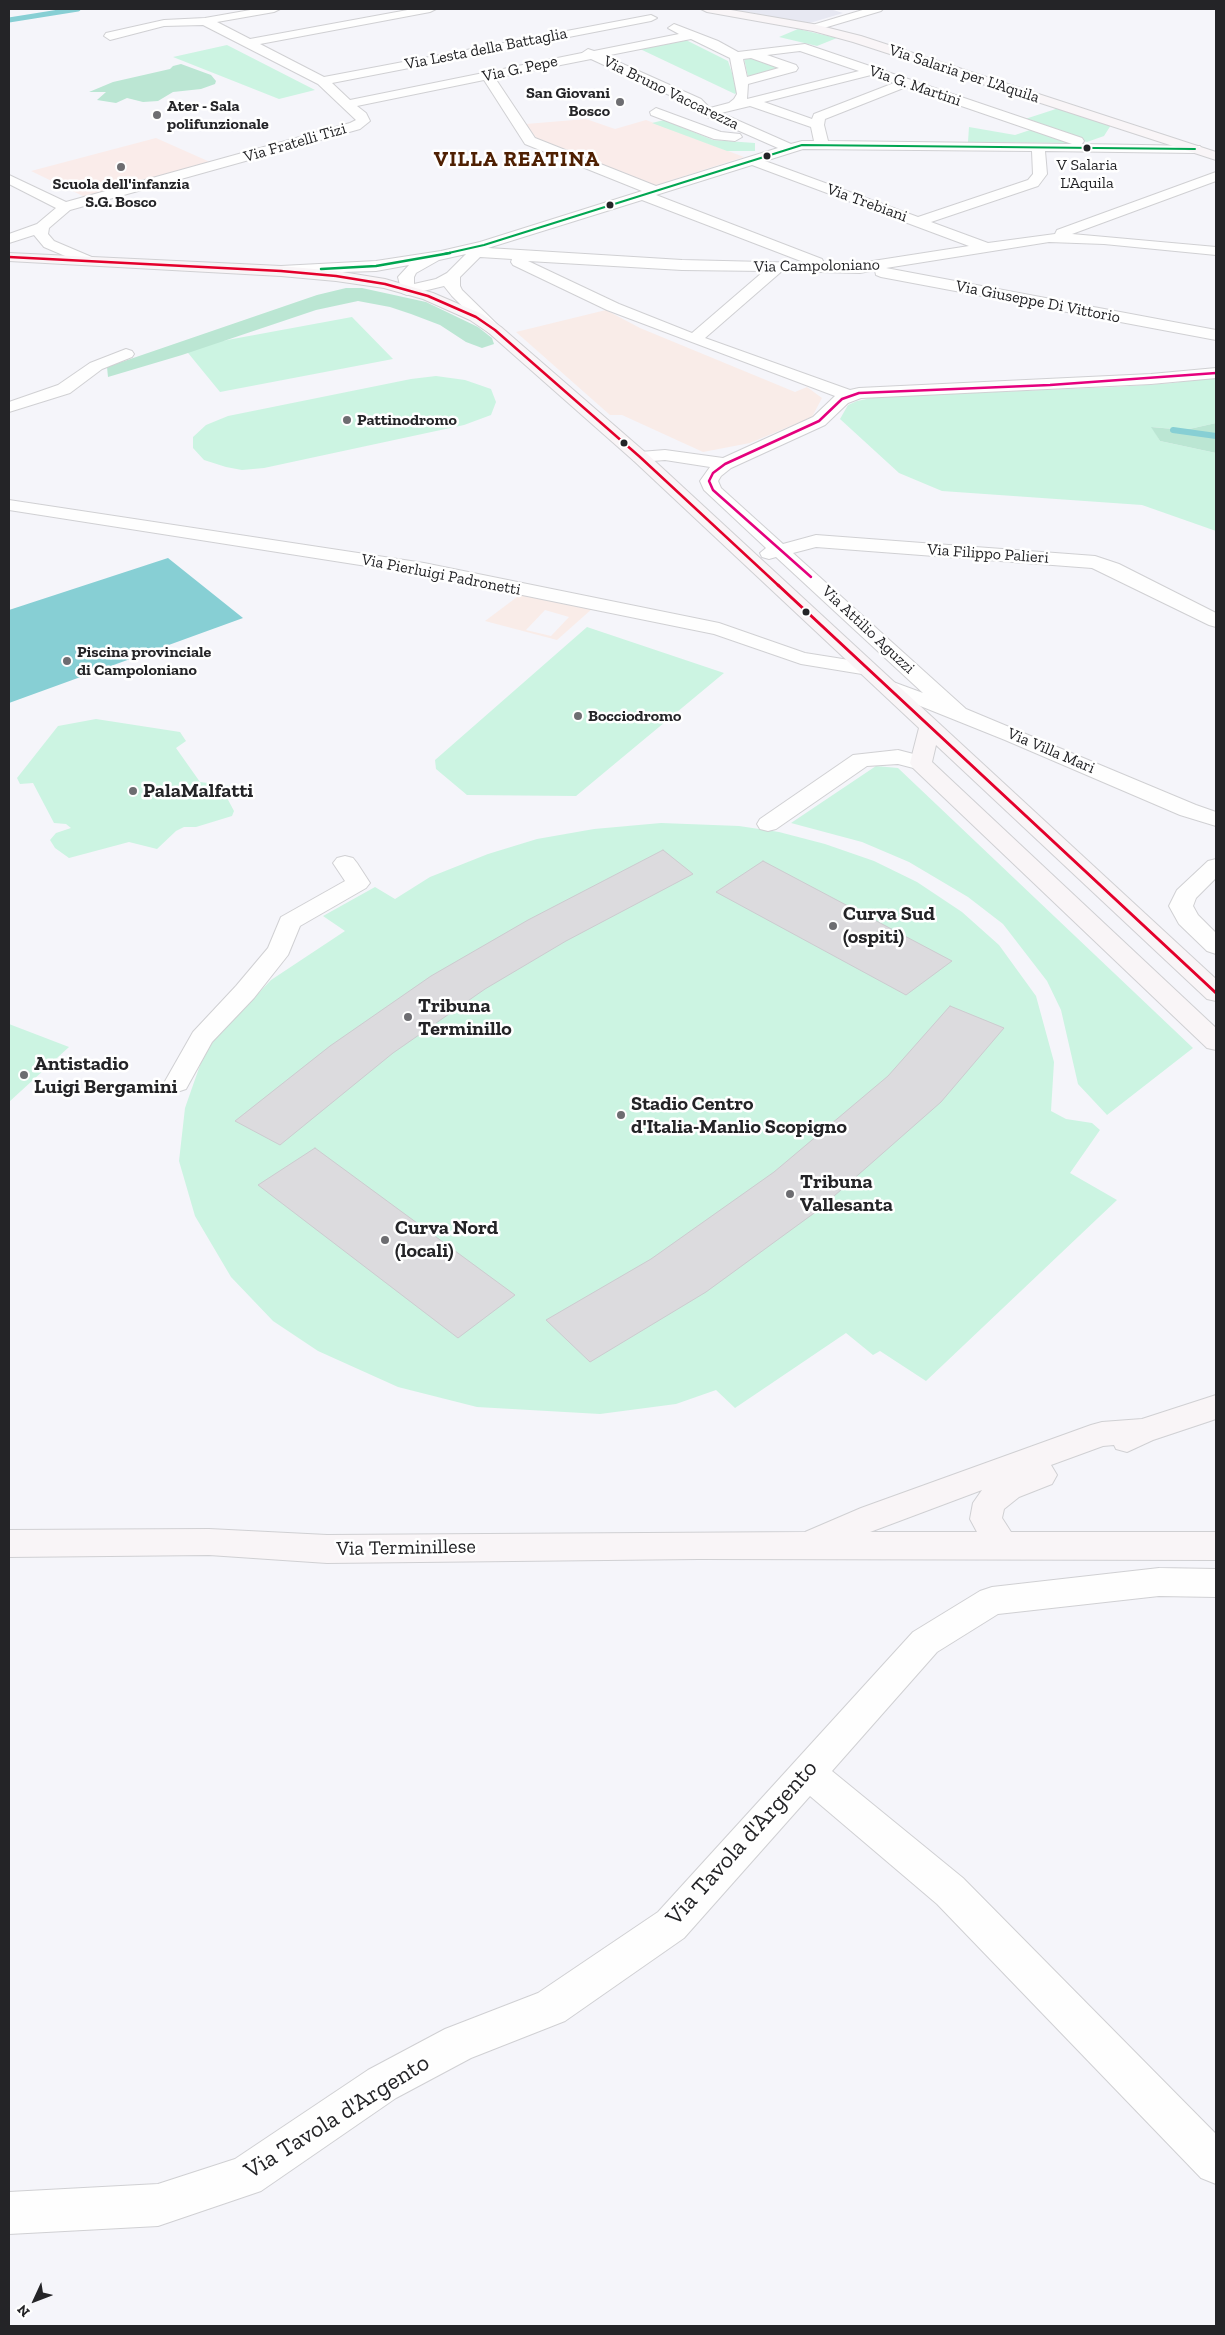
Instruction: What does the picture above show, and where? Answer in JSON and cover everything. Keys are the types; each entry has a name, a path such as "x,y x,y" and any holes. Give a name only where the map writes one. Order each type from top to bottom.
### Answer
{"street":[{"path":"110,36 164,23 204,21 274,9"},
{"path":"248,44 430,9"},
{"path":"629,9 692,35 736,56 743,94 740,101 733,106"},
{"name":"Via Salaria per L'Aquila","path":"707,9 813,28 857,39 1216,156"},
{"path":"813,28 876,9"},
{"name":"Via Lesta della Battaglia","path":"322,81 651,18"},
{"name":"Via Fratelli Tizi","path":"65,207 356,126 363,121 361,116 322,81 204,21"},
{"name":"Via G. Pepe","path":"348,104 692,35"},
{"name":"Via Bruno Vaccarezza","path":"553,36 696,102 708,112 789,148"},
{"name":"Via G. Martini","path":"736,56 801,47 1085,147"},
{"path":"742,82 792,68 752,54"},
{"path":"708,112 872,72"},
{"path":"486,76 530,141 649,193 833,268"},
{"path":"822,145 817,125 818,117 904,83"},
{"path":"752,102 817,125"},
{"path":"656,112 719,136 765,138"},
{"path":"1085,147 1142,131"},
{"path":"1145,149 1156,144 1162,138"},
{"path":"281,271 376,266 480,248 789,148 822,145 1195,149"},
{"path":"922,224 1036,181 1040,174 1038,148"},
{"path":"1145,149 1216,170"},
{"name":"Via Trebiani","path":"750,160 984,247"},
{"path":"13,175 65,207 43,233 37,248 15,257"},
{"path":"1049,238 1216,176"},
{"path":"922,224 991,205"},
{"path":"9,240 25,234 43,233"},
{"path":"43,233 48,244 89,261"},
{"path":"15,257 16,248 25,234"},
{"path":"1180,246 1207,236"},
{"name":"Via Campoloniano","path":"480,248 500,254 546,258 778,268 860,268 1049,238 1082,238 1180,246 1216,251"},
{"path":"407,290 428,286 452,276 480,248"},
{"path":"500,254 614,307 694,340 850,396"},
{"path":"407,290 406,276 410,270 441,256"},
{"path":"15,257 281,271 336,276 385,284 449,304 476,317 495,330"},
{"path":"694,340 778,268"},
{"name":"Via Giuseppe Di Vittorio","path":"860,268 1216,335"},
{"path":"452,276 452,286 457,293 495,330 640,457 1216,993"},
{"path":"9,407 64,389 96,366 126,354"},
{"path":"640,457 665,454 725,464 819,421 842,399 859,393 1142,380 1216,373"},
{"name":"Via Attilio Aguzzi","path":"725,464 713,473 709,481 714,490 781,549 958,713"},
{"name":"Via Pierluigi Padronetti","path":"9,505 260,546 424,569 719,629 801,658 868,669"},
{"name":"Via Filippo Palieri","path":"750,559 816,541 1095,562 1112,568 1216,621"},
{"name":"Via Villa Mari","path":"885,685 958,713 1188,810 1216,819"},
{"path":"921,763 930,727"},
{"path":"768,824 861,760 898,757 921,763 1216,1042"},
{"path":"177,1082 202,1038 245,992 279,950 290,922 358,883 345,863"},
{"path":"1216,866 1185,895 1181,906 1188,919 1216,946"},
{"path":"1001,1545 986,1519 989,1503 998,1494 1008,1488 1111,1449 1142,1431 1216,1407"},
{"path":"802,1546 872,1517 1102,1434 1142,1431"},
{"name":"Via Terminillese","path":"9,1544 209,1542 327,1549 1001,1545 1216,1546"},
{"name":"Via Tavola d'Argento","path":"9,2213 158,2205 246,2176 382,2084 459,2043 551,2007 671,1925 925,1642 992,1601 1159,1582 1216,1583"},
{"path":"807,1772 950,1891 1216,2163"}],"shaded area":[{"path":"728,9 830,9 843,13 810,23"},
{"path":"586,119 615,129 646,120 744,157 653,186 540,143 526,124"},
{"name":"Scuola dell'infanzia S.G. Bosco","path":"156,138 210,162 85,197 31,171"},
{"path":"606,310 640,328 795,392 807,387 822,398 812,417 750,443 703,452 622,415 610,415 516,332"},
{"path":"521,594 593,608 557,640 485,621","holes":["545,610 569,617 551,636 526,630"]}],"green space":[{"path":"798,29 837,38 817,46 779,37"},
{"path":"686,40 728,61 738,91 735,94 640,49"},
{"path":"227,45 315,90 279,99 173,57"},
{"path":"750,57 781,69 748,77 744,58"},
{"path":"181,64 211,75 216,81 215,84 201,89 173,92 158,101 143,102 127,98 116,103 97,100 106,92 89,92 113,82 170,69"},
{"path":"1059,108 1111,125 1104,136 1087,142 1022,120"},
{"path":"664,120 713,140 755,143 755,151 727,151 652,123"},
{"path":"969,127 1015,135 1033,129 1069,143 968,142"},
{"path":"346,288 362,288 426,302 478,327 492,338 494,344 482,348 466,342 440,325 411,314 390,307 358,301 316,310 182,355 108,377 107,367 317,295"},
{"path":"352,317 393,359 220,392 184,348"},
{"name":"Pattinodromo","path":"436,376 465,380 491,389 496,402 491,415 464,425 264,468 242,470 226,467 204,460 193,448 193,437 206,425 228,416 411,379"},
{"path":"1216,377 1216,423 1185,430 1152,427 1160,441 1216,453 1216,531 1142,505 942,491 899,473 840,419 848,405 876,397 1115,387 1173,383"},
{"path":"1216,423 1216,453 1160,441 1151,427 1185,430"},
{"name":"Bocciodromo","path":"587,627 724,673 576,796 467,795 436,769 435,760"},
{"name":"PalaMalfatti","path":"96,719 180,732 186,741 176,748 200,782 231,786 226,796 234,811 232,816 196,827 184,827 176,831 157,849 129,842 69,858 55,848 50,840 56,833 71,828 66,824 54,823 33,783 20,784 17,778 58,726"},
{"path":"876,766 898,768 1193,1048 1107,1115 1078,1084 1061,1010 1047,981 1003,924 968,897 909,862 862,842 791,823"},
{"name":"Stadio Centro d'Italia-Manlio Scopigno","path":"661,823 739,826 779,832 825,844 874,861 917,882 962,912 999,945 1036,996 1054,1062 1051,1111 1066,1119 1092,1123 1100,1130 1070,1173 1117,1200 926,1381 880,1351 873,1355 846,1333 735,1408 716,1390 676,1404 600,1414 477,1407 398,1387 318,1351 273,1321 231,1277 195,1216 179,1161 185,1108 206,1048 271,980 345,931 323,916 375,887 395,899 430,877 488,854 537,839 594,829"},
{"name":"Antistadio Luigi Bergamini","path":"9,1024 69,1047 9,1102"}],"water":[{"name":"Piscina provinciale di Campoloniano","path":"168,558 243,618 9,703 9,610"}],"building":[{"name":"Tribuna Terminillo","path":"663,850 693,874 566,941 485,989 393,1053 280,1145 235,1121 330,1046 431,976 528,920"},
{"name":"Curva Sud (ospiti)","path":"763,861 952,961 906,995 716,892"},
{"name":"Tribuna Vallesanta","path":"950,1006 1004,1028 941,1102 817,1211 706,1292 590,1362 546,1320 651,1259 774,1172 888,1076"},
{"name":"Curva Nord (locali)","path":"315,1148 515,1295 458,1338 258,1185"}],"waterway":[{"path":"9,20 78,9"},
{"path":"1173,430 1216,436"}],"transit line":[{"path":"321,269 376,266 441,255 484,245 802,145 1195,149"},
{"path":"9,257 281,271 336,276 385,284 428,296 476,317 495,330 640,457 1216,993"},
{"path":"811,577 713,490 709,481 713,473 725,464 819,421 842,399 859,393 1050,385 1216,373"}],"place":[{"name":"San Giovani Bosco","path":"620,102"},
{"name":"Ater - Sala polifunzionale","path":"157,115"},
{"name":"V Salaria L'Aquila","path":"1087,148"},
{"name":"Scuola dell'infanzia S.G. Bosco","path":"121,167"},
{"name":"Pattinodromo","path":"347,420"},
{"name":"Piscina provinciale di Campoloniano","path":"67,661"},
{"name":"Bocciodromo","path":"578,716"},
{"name":"PalaMalfatti","path":"133,791"},
{"name":"Curva Sud (ospiti)","path":"833,926"},
{"name":"Tribuna Terminillo","path":"408,1017"},
{"name":"Antistadio Luigi Bergamini","path":"24,1075"},
{"name":"Stadio Centro d'Italia-Manlio Scopigno","path":"621,1115"},
{"name":"Tribuna Vallesanta","path":"790,1194"},
{"name":"Curva Nord (locali)","path":"385,1240"}],"district":[{"name":"VILLA REATINA","path":"517,160"}]}
